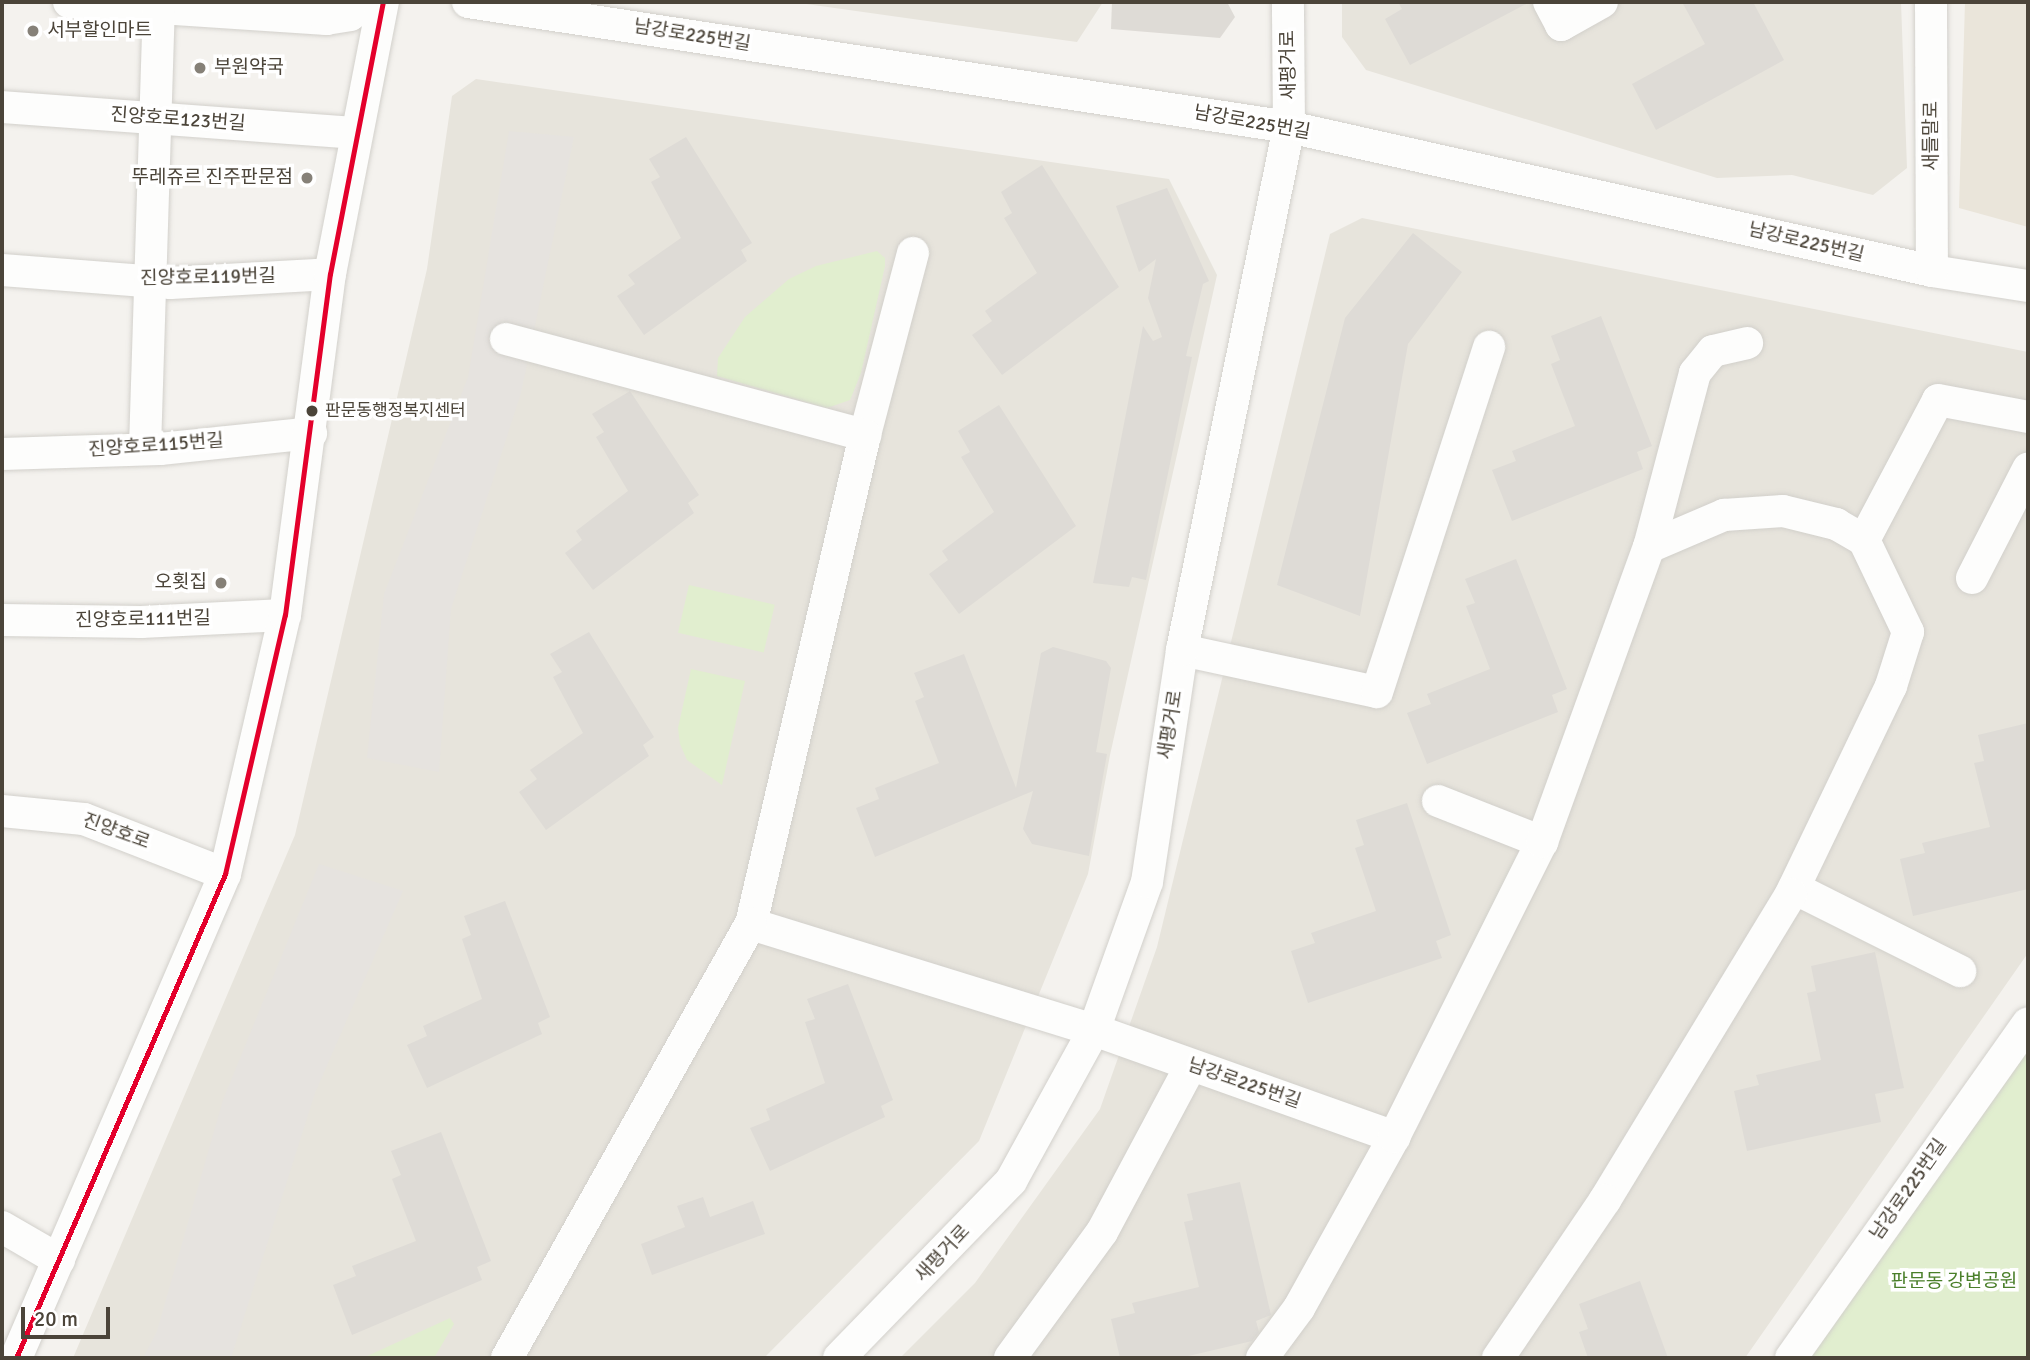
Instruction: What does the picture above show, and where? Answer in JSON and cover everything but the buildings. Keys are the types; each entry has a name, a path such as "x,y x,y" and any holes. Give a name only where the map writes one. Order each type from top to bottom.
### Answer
{"street":[{"path":"69,2 158,5 326,19 350,15 368,2"},
{"path":"16,1358 225,874 285,615 330,274 355,133 383,2"},
{"name":"남강로225번길","path":"468,2 1289,127 1932,271 2028,286"},
{"name":"새평거로","path":"839,1358 1011,1181 1094,1030 1147,882 1182,650 1289,127 1288,2"},
{"path":"1549,2 1562,25 1602,2"},
{"name":"새들말로","path":"1931,2 1932,271"},
{"path":"145,448 158,5"},
{"name":"진양호로123번길","path":"2,107 355,133"},
{"path":"507,1358 751,923 865,435 913,253"},
{"name":"진양호로119번길","path":"2,270 149,281 330,274"},
{"path":"506,339 865,435"},
{"path":"1262,1358 1299,1308 1394,1137 1542,842 1649,547 1695,373 1713,351 1747,343"},
{"path":"1182,650 1377,692 1489,347"},
{"path":"1864,540 1938,400 2028,417"},
{"name":"진양호로115번길","path":"2,454 145,448 311,433"},
{"path":"1972,578 2028,469"},
{"path":"1497,1358 1605,1200 1794,888 1891,686 1908,632 1864,540 1836,524 1783,511 1724,515 1649,547"},
{"name":"진양호로111번길","path":"2,620 141,622 285,615"},
{"path":"1438,801 1542,842"},
{"name":"진양호로","path":"2,811 84,818 225,874"},
{"path":"1794,888 1960,971"},
{"name":"남강로225번길","path":"751,923 1094,1030 1394,1137"},
{"name":"남강로225번길","path":"1791,1358 2028,1023"},
{"path":"1019,1355 1102,1232 1191,1065"},
{"path":"2,1227 59,1260"}],"shaded area":[{"path":"792,2 1103,2 1077,42"},
{"path":"1342,2 1901,2 1907,168 1873,195 1792,175 1717,178 1366,70 1342,37"},
{"path":"1965,2 2028,2 2028,227 1959,208"},
{"path":"476,79 1169,179 1217,275 1110,755 1088,874 979,1141 764,1358 73,1358 295,835 427,269 452,96"},
{"path":"509,131 574,137 521,393 451,609 439,772 367,758 384,594 468,377"},
{"path":"1362,218 2028,352 2028,953 1745,1358 900,1358 975,1283 1100,1109 1157,947 1330,234"},
{"path":"319,864 403,891 315,1093 231,1358 143,1358 157,1331 223,1100"}],"green space":[{"path":"877,251 885,258 885,266 861,373 850,400 827,408 717,376 718,358 745,317 789,279 816,266"},
{"path":"689,585 775,605 764,653 678,633"},
{"path":"691,669 745,681 722,785 687,760 680,744 678,728"},
{"name":"판문동 강변공원","path":"2028,1047 2028,1358 1810,1358"},
{"path":"450,1318 454,1324 434,1358 363,1358"}],"transit line":[{"path":"16,1358 225,874 285,615 330,274 383,2"}],"place":[{"name":"서부할인마트","path":"33,31"},
{"name":"부원약국","path":"200,68"},
{"name":"뚜레쥬르 진주판문점","path":"307,178"},
{"name":"판문동행정복지센터","path":"312,411"},
{"name":"오횟집","path":"221,583"}]}
